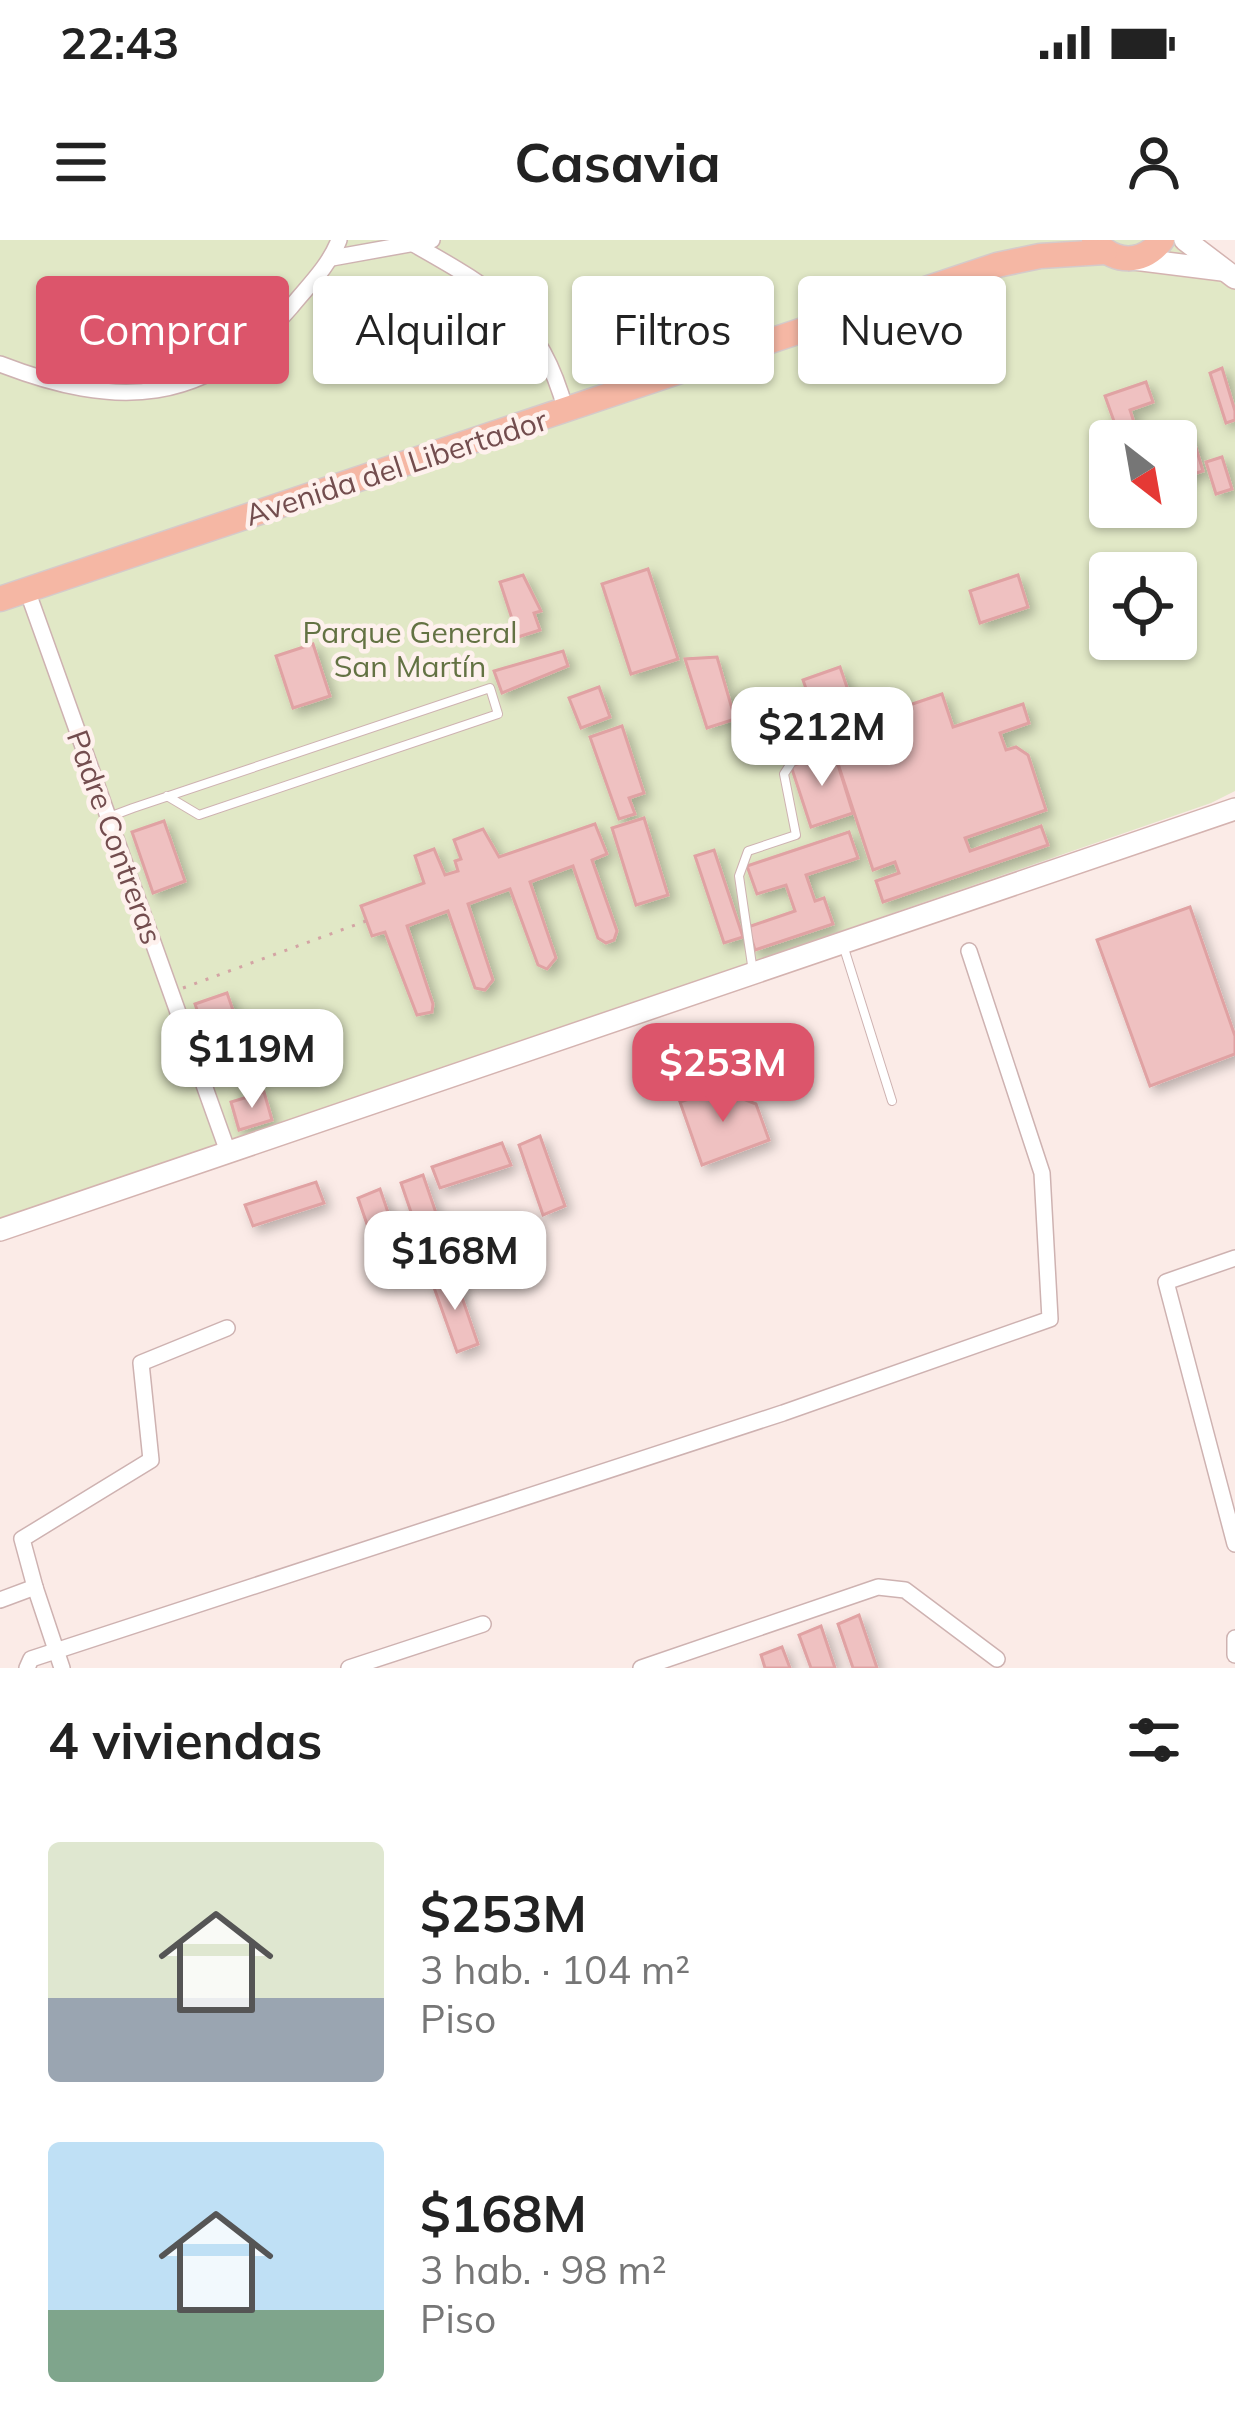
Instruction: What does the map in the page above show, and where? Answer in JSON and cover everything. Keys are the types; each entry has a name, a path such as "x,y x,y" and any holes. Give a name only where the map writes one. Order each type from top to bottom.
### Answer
{"main road":[{"name":"Avenida del Libertador","path":"997,265 1041,240"},
{"path":"1134,259 1162,240"},
{"path":"1185,240 1228,274"},
{"name":"Avenida del Libertador","path":"0,599 997,265 1099,246 1134,259"},
{"path":"1134,259 1228,274"},
{"path":"0,1229 1149,840 1235,804"}],"street":[{"path":"0,364 99,393 151,393 210,374 266,336 332,258 339,240"},
{"path":"332,258 424,243 518,315 552,364 566,411"},
{"name":"Padre Contreras","path":"27,590 228,1152"},
{"path":"27,1668 31,1659 783,1413 1050,1319 1042,1173 969,951"},
{"path":"1235,1258 1166,1282 1235,1544"},
{"path":"62,1668 22,1539 151,1460 141,1363 227,1328"},
{"path":"0,1600 35,1586"},
{"path":"641,1668 878,1587 905,1590 997,1659"},
{"path":"349,1668 483,1624"},
{"path":"1235,1639 1235,1655"}],"lane":[{"path":"107,818 167,796 490,688 497,714 199,815 167,796"},
{"path":"753,974 739,876 748,851 796,835 784,774 802,745 786,696"},
{"path":"843,943 892,1101"}],"path":[{"path":"170,992 366,921"}],"green space":[{"name":"Parque General San Martín","path":"0,240 1203,240 1204,248 1235,282 1235,791 0,1222"}],"building":[{"path":"1222,368 1235,411 1235,420 1226,423 1210,373"},
{"path":"1146,382 1153,402 1130,410 1133,420 1114,420 1105,396"},
{"path":"1222,457 1232,489 1216,494 1206,462"},
{"path":"648,569 678,659 631,674 602,584"},
{"path":"523,575 541,611 534,613 540,630 518,637 500,582"},
{"path":"1018,575 1028,607 980,623 970,591"},
{"path":"313,644 330,696 293,708 276,656"},
{"path":"563,651 568,666 502,693 494,671"},
{"path":"717,657 735,719 707,728 685,659"},
{"path":"840,667 859,722 942,694 953,727 1023,704 1029,723 1000,733 1006,750 1016,747 1028,755 1046,810 965,838 970,851 1041,826 1048,845 883,902 876,881 899,873 895,862 873,870 820,709 814,712 803,680"},
{"path":"599,687 610,717 581,728 569,698"},
{"path":"622,726 644,793 629,798 635,814 619,819 590,737"},
{"path":"834,752 853,813 811,827 791,766"},
{"path":"644,818 668,895 636,905 612,828"},
{"path":"164,821 185,881 153,893 132,832"},
{"path":"595,824 607,854 592,860 617,931 614,940 606,943 598,938 573,866 530,882 556,958 547,969 538,965 510,889 468,904 493,980 485,990 475,988 448,911 407,926 433,1004 432,1012 417,1015 385,932 372,936 361,906 424,883 415,856 434,849 445,875 458,871 455,861 461,859 454,840 483,829 499,857"},
{"path":"849,832 858,858 806,875 815,901 824,898 833,924 755,950 748,927 795,911 786,885 757,894 747,866"},
{"path":"714,850 743,937 724,943 695,856"},
{"path":"1190,907 1235,1036 1235,1054 1150,1086 1097,940"},
{"path":"227,993 248,1053 215,1064 195,1004"},
{"path":"718,1089 756,1104 769,1140 702,1165 680,1102"},
{"path":"264,1092 272,1120 239,1130 231,1102"},
{"path":"540,1136 565,1206 543,1215 519,1145"},
{"path":"502,1143 511,1165 440,1188 432,1167"},
{"path":"423,1175 447,1245 425,1253 401,1183"},
{"path":"316,1182 324,1203 253,1226 245,1205"},
{"path":"380,1189 404,1259 382,1268 358,1198"},
{"path":"454,1274 478,1344 457,1352 432,1282"},
{"path":"859,1615 877,1668 853,1668 838,1624"},
{"path":"821,1626 835,1668 811,1668 799,1635"},
{"path":"782,1647 790,1668 765,1668 761,1655"}]}
